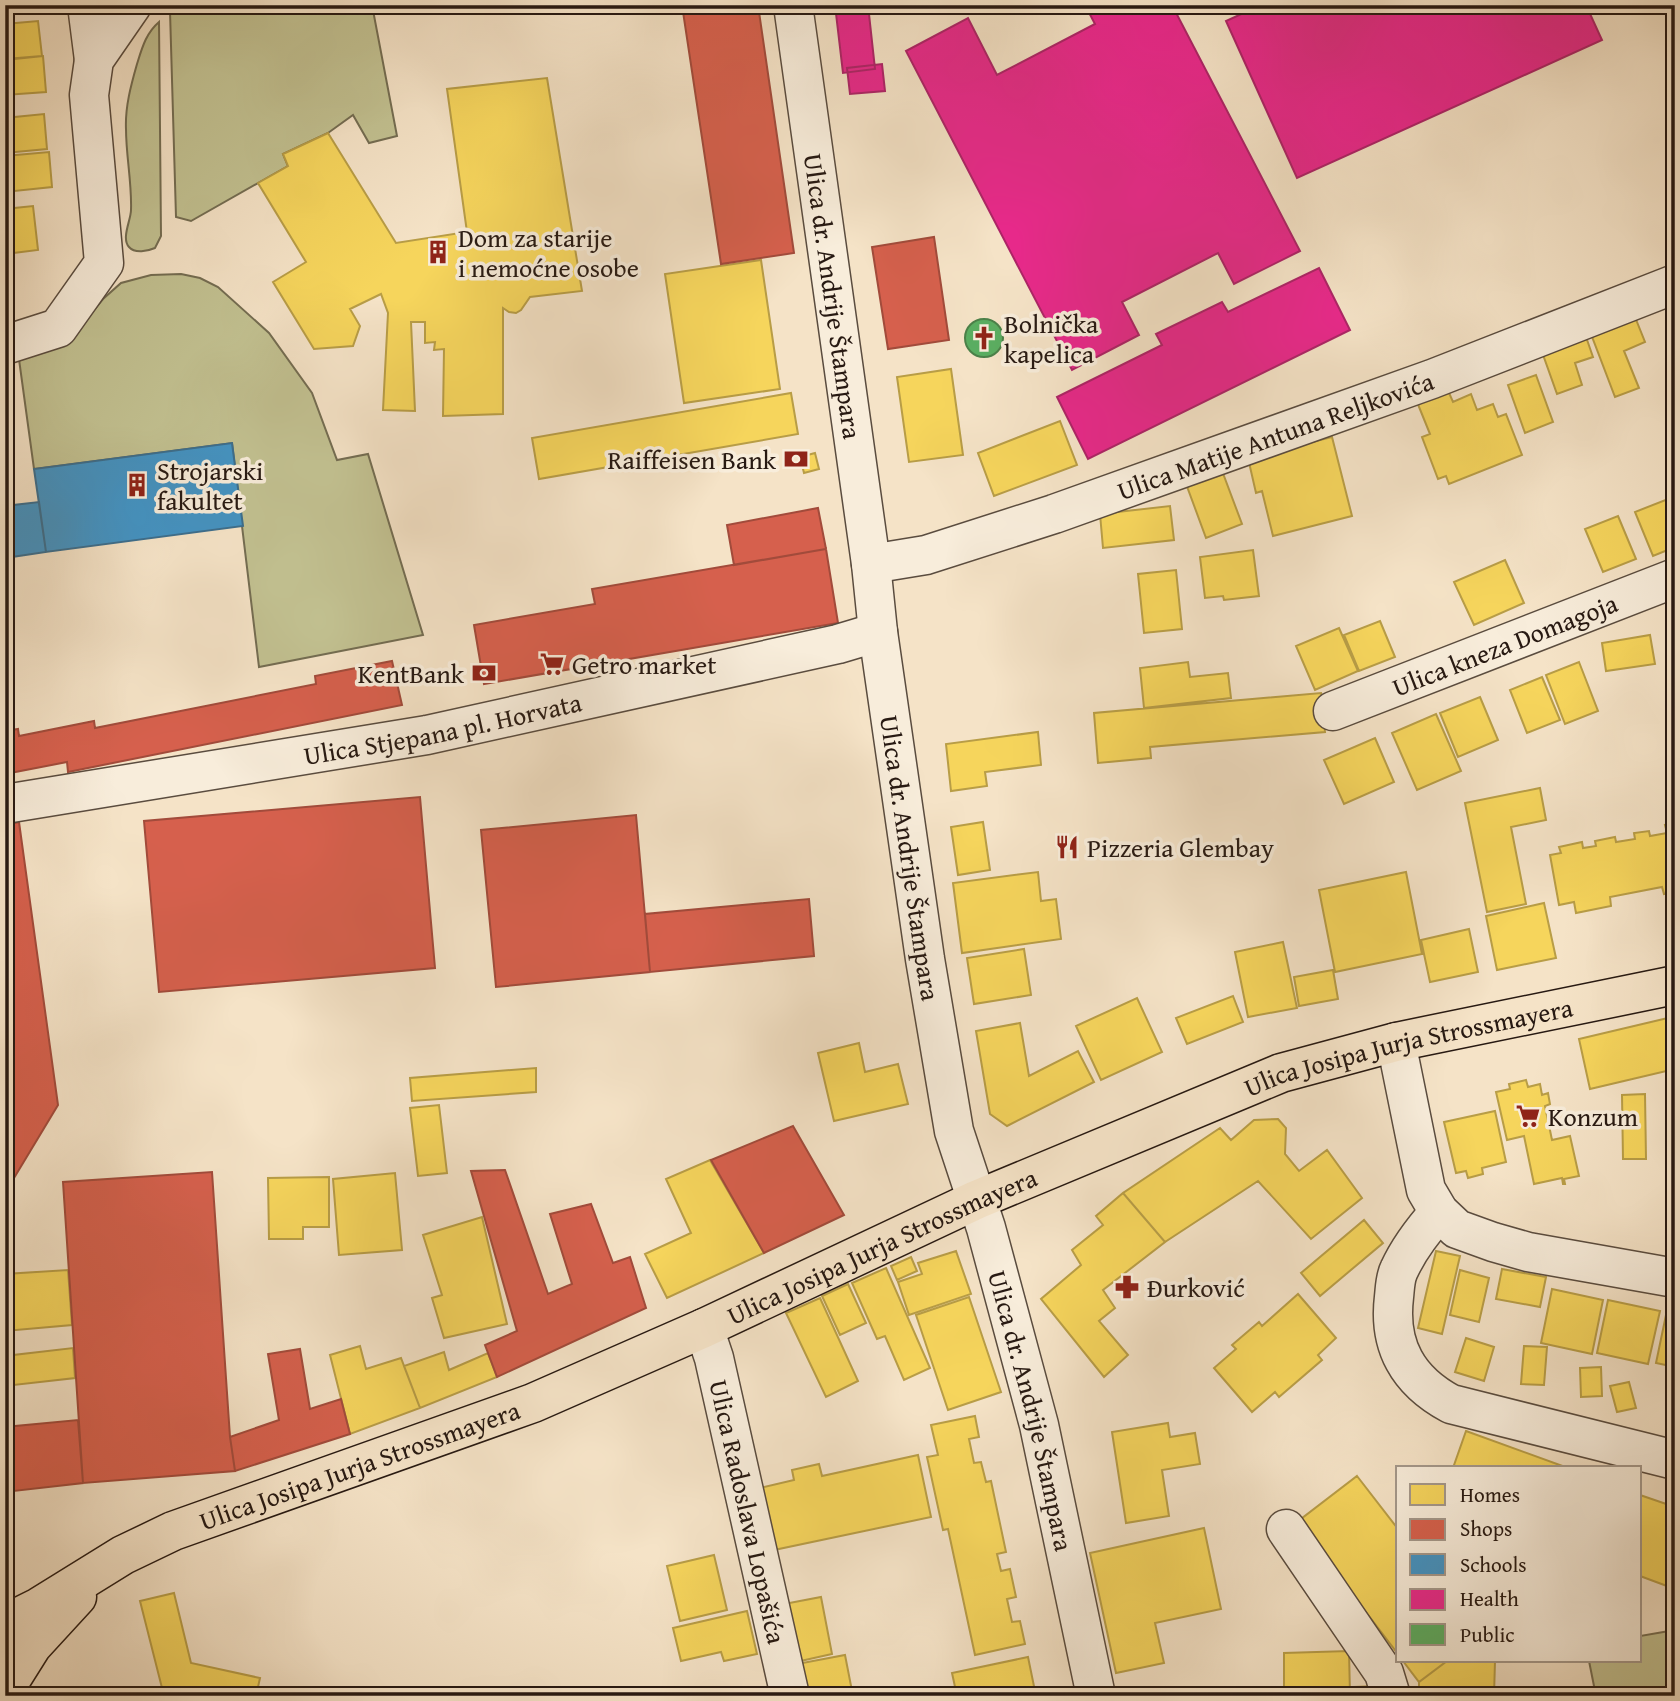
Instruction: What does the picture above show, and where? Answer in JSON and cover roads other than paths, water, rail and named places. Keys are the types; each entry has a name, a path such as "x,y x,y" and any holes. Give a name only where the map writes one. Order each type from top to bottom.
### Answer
{"main road":[{"name":"Ulica Josipa Jurja Strossmayera","path":"106,1564 173,1531 533,1403 704,1328 975,1200 1281,1073 1396,1042 1675,985"},
{"path":"5,1625 39,1608 106,1564"},
{"path":"7,1675 106,1564"}],"street":[{"path":"5,345 58,328 104,263 89,94 94,60 88,5"},
{"path":"94,60 132,5"},
{"name":"Ulica dr. Andrije Štampara","path":"793,5 871,564 878,632 950,1111 960,1157 986,1228 1039,1425 1096,1696"},
{"name":"Ulica Matije Antuna Reljkovića","path":"871,564 926,555 1054,514 1672,292"},
{"name":"Ulica kneza Domagoja","path":"1333,711 1675,578"},
{"name":"Ulica Stjepana pl. Horvata","path":"5,804 427,735 838,644 878,632"},
{"path":"1396,1042 1426,1190 1439,1212 1457,1229 1528,1252 1675,1278"},
{"path":"1439,1212 1415,1239 1397,1273 1392,1314 1394,1339 1406,1363 1429,1392 1451,1404 1675,1460"},
{"name":"Ulica Radoslava Lopašića","path":"704,1328 714,1358 790,1696"},
{"path":"1286,1529 1384,1673 1391,1696"}],"place":[{"name":"Dom za starije i nemoćne osobe","path":"438,252"},
{"name":"Bolnička kapelica","path":"984,338"},
{"name":"Raiffeisen Bank","path":"796,459"},
{"name":"Strojarski fakultet","path":"137,485"},
{"name":"Getro market","path":"552,664"},
{"name":"KentBank","path":"484,673"},
{"name":"Pizzeria Glembay","path":"1067,847"},
{"name":"Konzum","path":"1528,1116"},
{"name":"Đurković","path":"1127,1287"}]}
